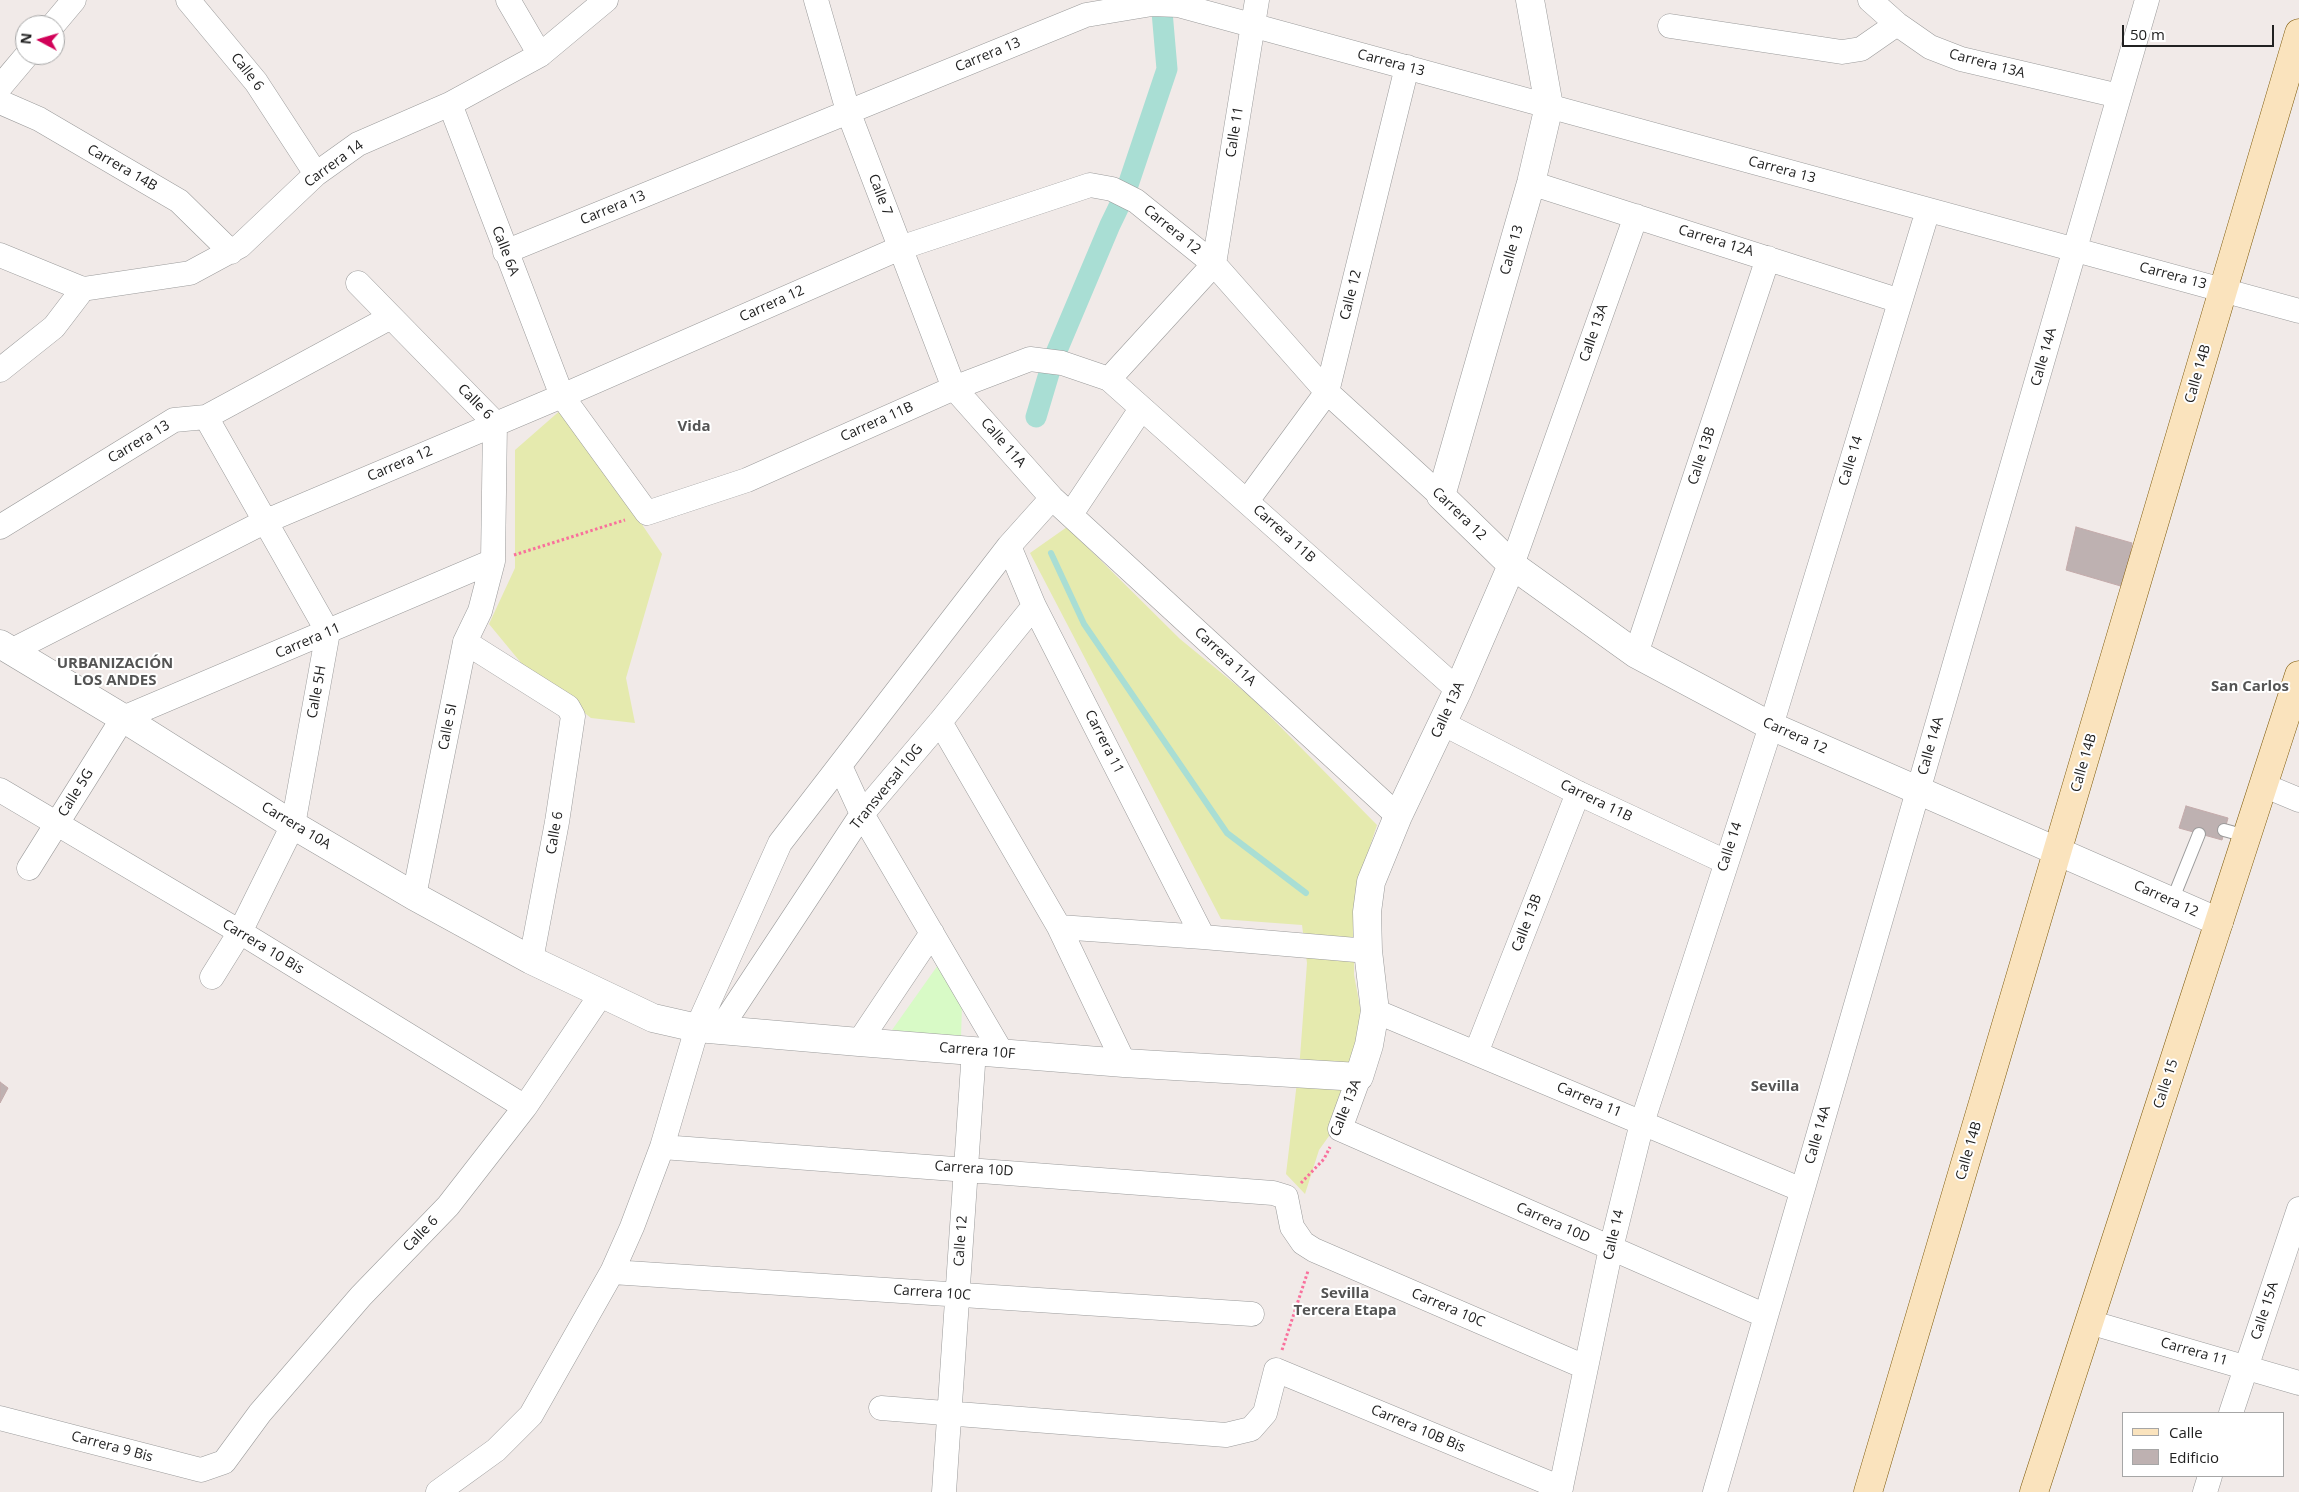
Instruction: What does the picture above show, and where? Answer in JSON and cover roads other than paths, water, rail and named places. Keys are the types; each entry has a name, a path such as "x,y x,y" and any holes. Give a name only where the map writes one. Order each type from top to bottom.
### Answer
{"main road":[{"name":"Calle 14B","path":"1868,1492 2299,33"},
{"name":"Calle 15","path":"2034,1492 2219,922 2235,833 2263,785 2299,675"}],"street":[{"path":"61,15 74,0"},
{"name":"Calle 6","path":"188,0 256,82 316,174"},
{"path":"508,0 540,55"},
{"name":"Carrera 14","path":"83,289 190,273 231,252 240,246 316,174 358,144 450,104 540,55 606,0"},
{"name":"Calle 7","path":"816,0 848,112 954,388"},
{"name":"Calle 11","path":"1214,264 1257,0"},
{"name":"Calle 13","path":"1441,496 1531,183 1549,106 1530,0"},
{"name":"Carrera 13A","path":"1870,0 1897,24 1930,47 1962,59 2119,96"},
{"name":"Calle 14A","path":"1715,1492 2147,0"},
{"name":"Carrera 13","path":"505,252 1086,15 1152,4 1178,5 2299,311"},
{"path":"1670,26 1842,52 1861,49 1897,24"},
{"path":"0,87 19,65"},
{"name":"Calle 12","path":"1247,501 1327,392 1407,67"},
{"name":"Carrera 14B","path":"0,102 39,119 179,201 231,252"},
{"name":"Calle 6A","path":"450,104 505,252 562,396"},
{"name":"Carrera 12A","path":"1531,183 1900,300"},
{"name":"Carrera 12","path":"5,648 264,522 562,396 900,248 1090,185 1112,189 1136,201 1214,264 1327,392 1441,496 1512,565 1636,654 1771,726 2219,922"},
{"name":"Calle 14","path":"1560,1490 1611,1248 1642,1123 1771,726 1928,210"},
{"name":"Calle 13A","path":"1340,1129 1369,1045 1375,1011 1368,952 1367,912 1371,882 1398,816 1458,690 1512,565 1636,216"},
{"path":"0,254 83,289 54,327 0,370"},
{"name":"Calle 13B","path":"1636,654 1768,258"},
{"path":"1109,379 1214,264"},
{"name":"Calle 6","path":"358,284 495,423 493,561"},
{"name":"Carrera 13","path":"0,527 174,420 206,417 391,317"},
{"name":"Carrera 11B","path":"562,396 647,513 747,480 954,388 1030,359 1062,363 1109,379 1141,410 1247,501 1458,690"},
{"name":"Calle 11A","path":"954,388 1052,498"},
{"path":"1071,514 1141,410"},
{"path":"206,417 328,632"},
{"path":"438,1492 496,1450 531,1415 612,1272 632,1227 780,843 1009,546 1052,498"},
{"name":"Carrera 11A","path":"1052,498 1398,816"},
{"name":"Carrera 11","path":"1009,546 1034,606 1203,937"},
{"name":"Carrera 11","path":"123,718 493,561"},
{"name":"Calle 5I","path":"414,896 466,642 480,610 493,561"},
{"name":"Transversal 10G","path":"709,1029 862,814 1034,606"},
{"name":"Calle 5H","path":"212,977 240,932 293,825 328,632"},
{"name":"Calle 6","path":"466,642 568,707 573,716 557,822 531,960"},
{"name":"Carrera 10A","path":"5,648 123,718 293,825 414,896 531,960 602,993"},
{"name":"Calle 5G","path":"29,868 123,718"},
{"path":"940,722 1059,927 1124,1063"},
{"name":"Carrera 11B","path":"1442,723 1578,793 1726,862"},
{"path":"840,766 862,814 1002,1053"},
{"path":"2263,785 2299,800"},
{"name":"Carrera 10 Bis","path":"0,790 240,932 524,1107"},
{"name":"Calle 13B","path":"1476,1053 1578,793"},
{"path":"1059,927 1203,937 1368,952"},
{"path":"859,1042 932,933"},
{"name":"Calle 6","path":"224,1462 260,1413 355,1303 448,1206 524,1107 602,993"},
{"name":"Carrera 10F","path":"602,993 653,1018 709,1029 1124,1063 1359,1077"},
{"name":"Carrera 11","path":"1375,1011 1802,1190"},
{"name":"Calle 12","path":"944,1492 974,1050"},
{"name":"Carrera 10D","path":"1340,1129 1766,1316"},
{"name":"Carrera 10D","path":"662,1147 966,1168 1273,1193 1286,1197"},
{"name":"Carrera 10C","path":"1286,1197 1292,1226 1303,1243 1314,1250 1585,1367"},
{"name":"Calle 15A","path":"2231,1412 2299,1209"},
{"name":"Carrera 10C","path":"612,1272 1252,1314"},
{"name":"Carrera 11","path":"2089,1322 2299,1384"},
{"name":"Carrera 10B Bis","path":"950,1414 1226,1435 1250,1430 1265,1413 1276,1370 1560,1490"},
{"path":"881,1408 950,1414"},
{"name":"Carrera 9 Bis","path":"0,1418 201,1470 224,1462"},
{"path":"2205,1492 2210,1477"}],"lane":[{"path":"2172,901 2199,834"}],"waterway":[{"path":"1036,417 1053,360 1125,194 1167,69 1161,0"},
{"path":"1051,553 1084,624 1227,833 1306,893"}],"district":[{"name":"Vida","path":"694,427"},
{"name":"URBANIZACIÓN LOS ANDES","path":"115,672"},
{"name":"San Carlos","path":"2250,687"},
{"name":"Sevilla","path":"1775,1087"},
{"name":"Sevilla Tercera Etapa","path":"1345,1302"}]}
